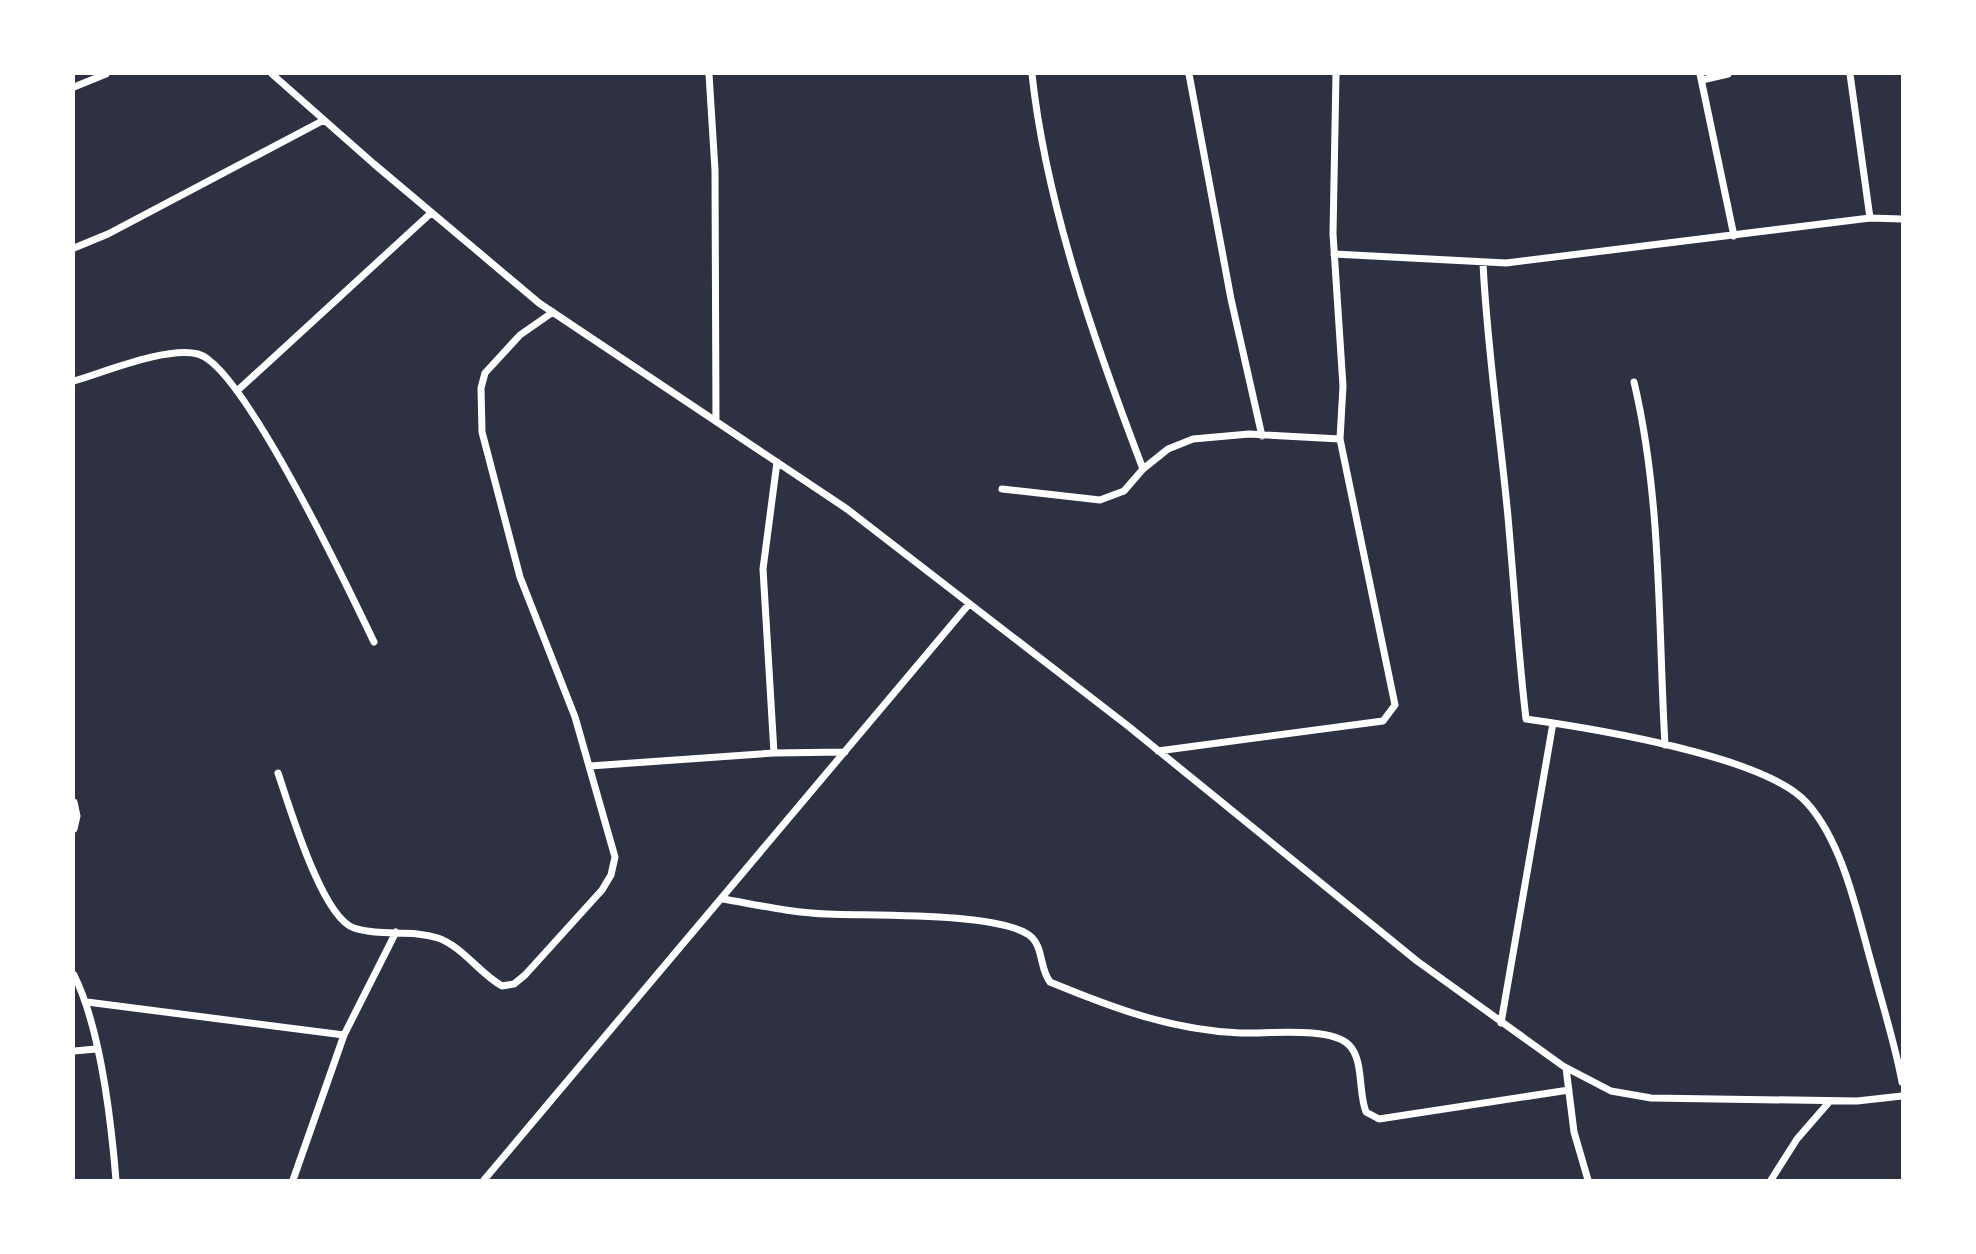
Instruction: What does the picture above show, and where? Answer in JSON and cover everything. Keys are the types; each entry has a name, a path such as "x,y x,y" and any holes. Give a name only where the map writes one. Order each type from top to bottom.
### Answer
{"street":[{"path":"74,87 106,74"},
{"path":"272,74 431,212 553,312 847,509 1158,751 1417,961 1566,1068 1611,1091 1651,1098 1830,1101 1902,1096"},
{"path":"709,74 715,170 716,421"},
{"path":"1032,74 1052,186 1114,393 1143,469"},
{"path":"1189,74 1231,299 1262,436"},
{"path":"1158,751 1383,721 1393,712 1395,698 1340,439 1343,386 1334,254 1336,74"},
{"path":"1728,74 1701,77 1734,236"},
{"path":"1850,74 1870,218"},
{"path":"74,248 108,234 324,120"},
{"path":"237,391 431,212"},
{"path":"1334,254 1506,263 1870,218 1902,219"},
{"path":"1483,263 1486,336 1508,520 1513,603 1526,719 1630,734 1777,780 1807,802 1824,827 1856,906 1902,1082"},
{"path":"278,773 305,850 337,916 353,928 439,938 459,950 502,986 514,984 588,908 611,875 613,848 590,766 575,717 520,577 482,432 481,388 485,373 520,335 553,312"},
{"path":"74,381 172,354 198,354 217,366 237,391 316,521 374,642"},
{"path":"1634,382 1644,421 1654,525 1665,745"},
{"path":"1002,489 1100,500 1124,491 1143,469 1168,449 1193,439 1225,435 1340,439"},
{"path":"774,753 763,569 778,462"},
{"path":"484,1181 969,604"},
{"path":"1501,1023 1553,723"},
{"path":"590,766 774,753 845,752"},
{"path":"74,802 77,816 74,829"},
{"path":"723,899 828,914 913,915 1009,926 1027,933 1035,940 1050,982 1159,1023 1183,1028 1315,1034 1340,1038 1353,1049 1366,1112 1379,1119 1569,1090"},
{"path":"293,1181 344,1035 396,932"},
{"path":"74,975 87,1002 111,1120 116,1181"},
{"path":"87,1002 344,1035"},
{"path":"74,1051 96,1049"},
{"path":"1566,1068 1574,1132 1588,1181"},
{"path":"1771,1181 1797,1139 1830,1101"}]}
